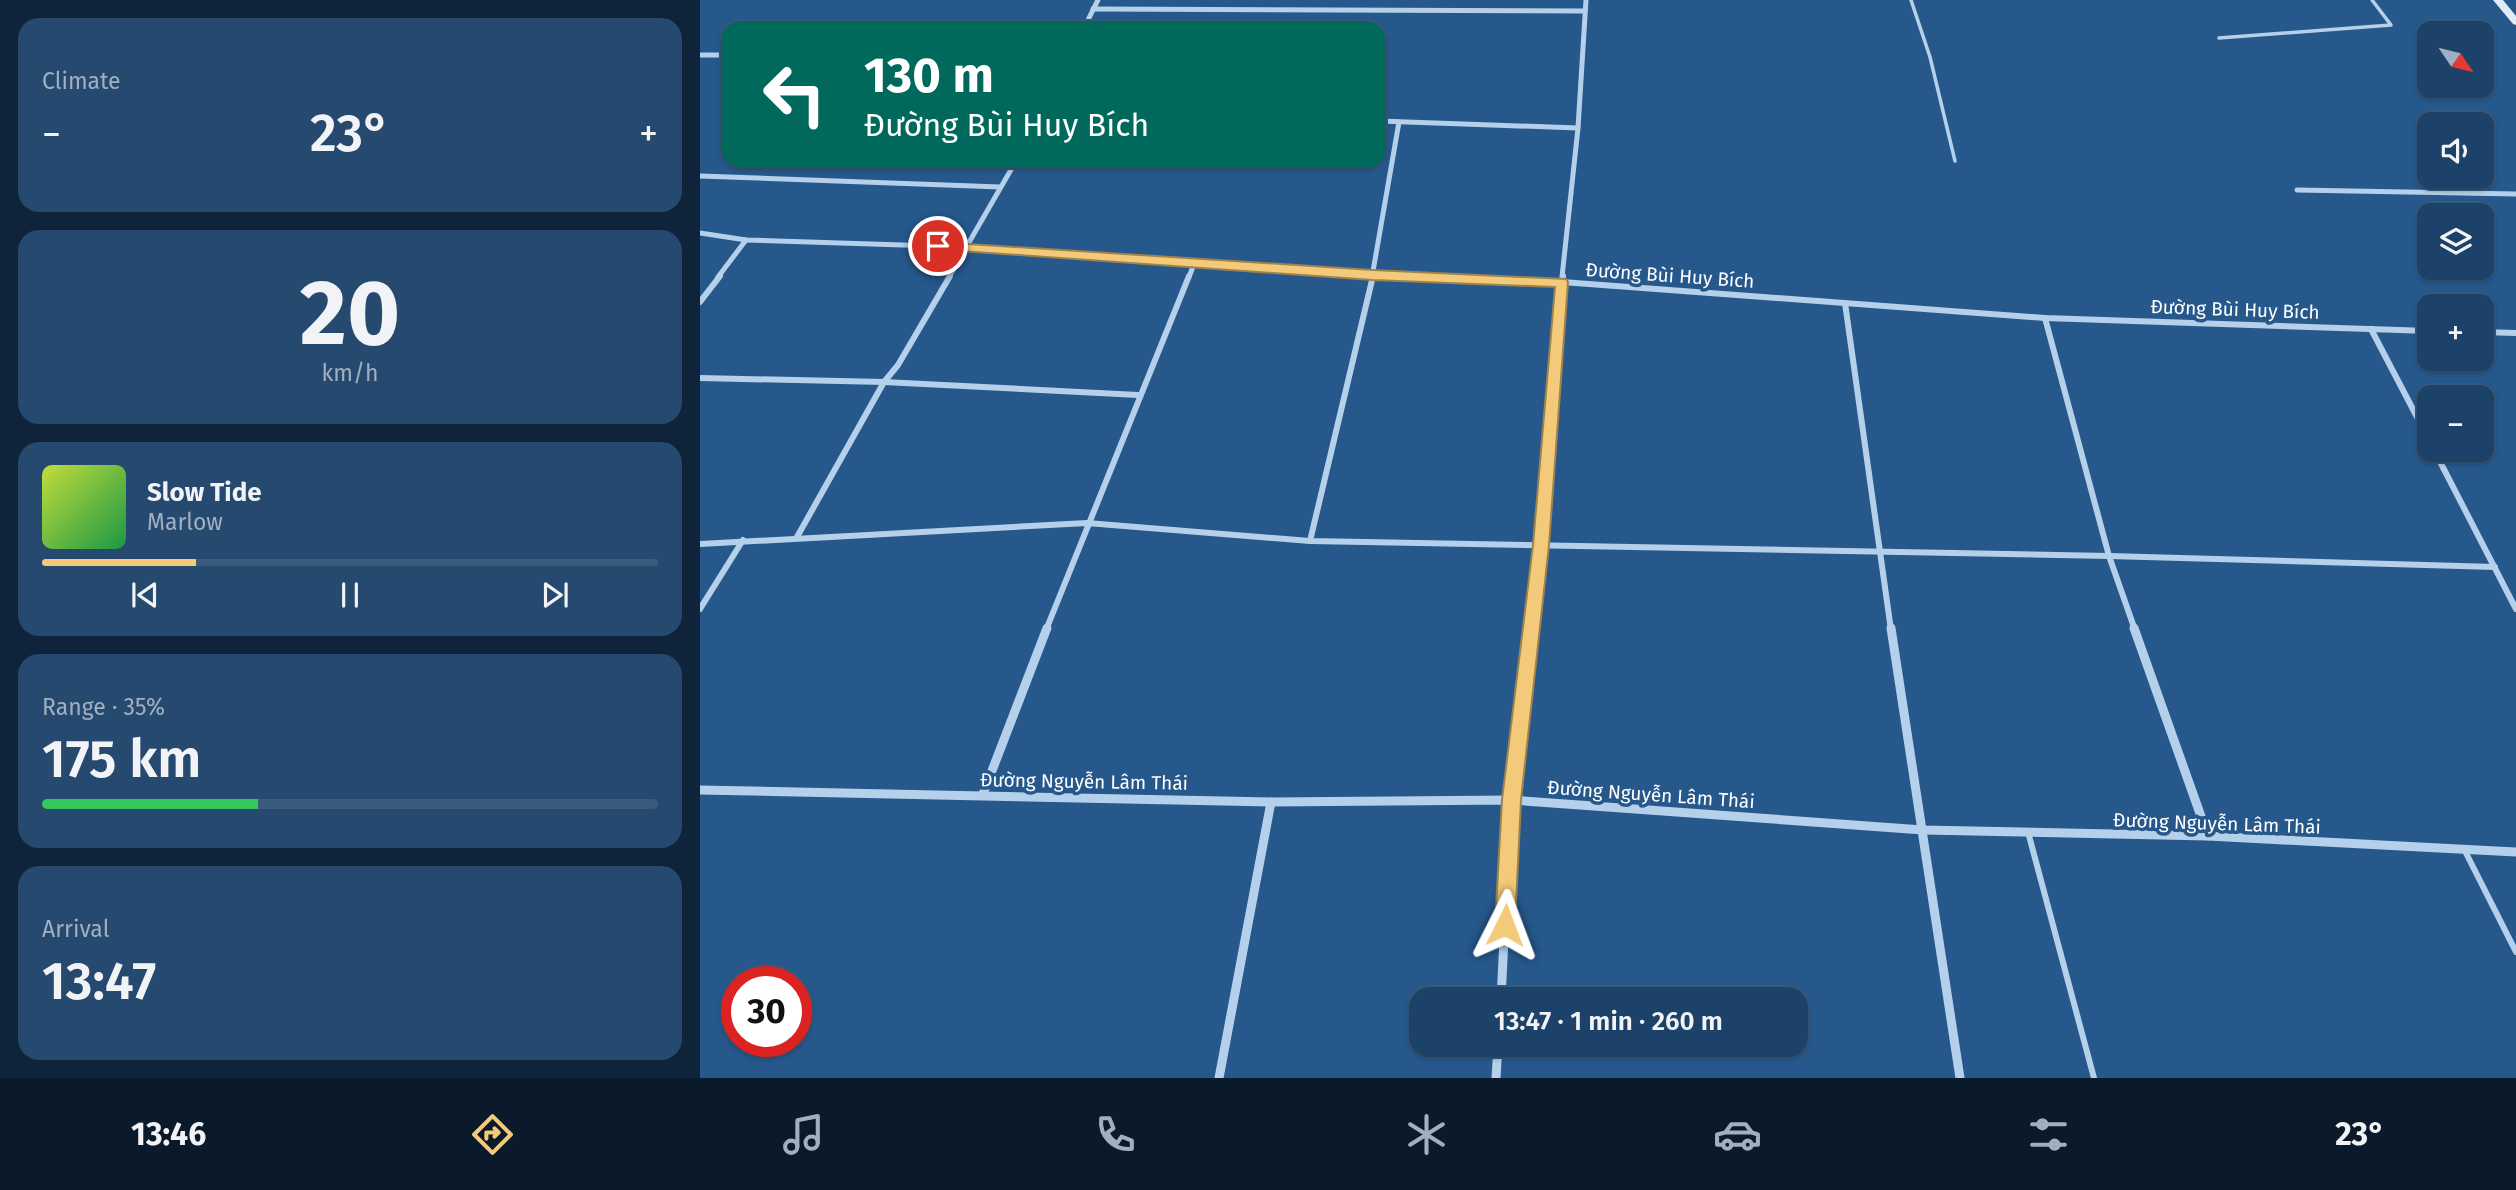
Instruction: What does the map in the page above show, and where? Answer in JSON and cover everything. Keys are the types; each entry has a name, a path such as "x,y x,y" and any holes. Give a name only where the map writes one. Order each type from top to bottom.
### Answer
{"street":[{"path":"1087,21 1098,0"},
{"path":"1502,987 1511,800 1541,545 1562,282 1578,128 1586,0"},
{"path":"2498,0 2516,22"},
{"path":"1093,9 1585,11"},
{"path":"700,55 721,55"},
{"path":"1386,121 1578,128"},
{"path":"1310,541 1373,275 1399,122"},
{"path":"797,537 884,382 898,365 1012,168"},
{"path":"700,176 1000,187"},
{"path":"2297,190 2516,194"},
{"name":"Đường Bùi Huy Bích","path":"700,233 746,240 965,247 1373,275 1562,282 2045,318 2417,331"},
{"path":"700,302 746,240"},
{"path":"983,794 1087,523 1194,264"},
{"path":"1845,303 1879,551 1960,1078"},
{"path":"2045,318 2109,556 2208,836"},
{"path":"2371,329 2417,417"},
{"path":"2494,332 2516,333"},
{"path":"700,378 884,382 1138,395"},
{"path":"2440,462 2516,609"},
{"path":"700,544 1087,523 1310,541 2109,556 2495,567"},
{"path":"700,609 743,540"},
{"name":"Đường Nguyễn Lâm Thái","path":"700,790 1270,802 1511,800 1923,830 2208,836 2516,852"},
{"path":"1219,1078 1270,802"},
{"path":"1496,1078 1497,1057"}],"lane":[{"path":"1911,0 1930,57 1955,161"},
{"path":"2219,38 2391,25 2372,0"},
{"path":"2028,832 2094,1078"},
{"path":"2465,851 2516,952"}],"route":[{"path":"938,246 1373,275 1562,282 1541,545 1511,800 1505,925"}]}
